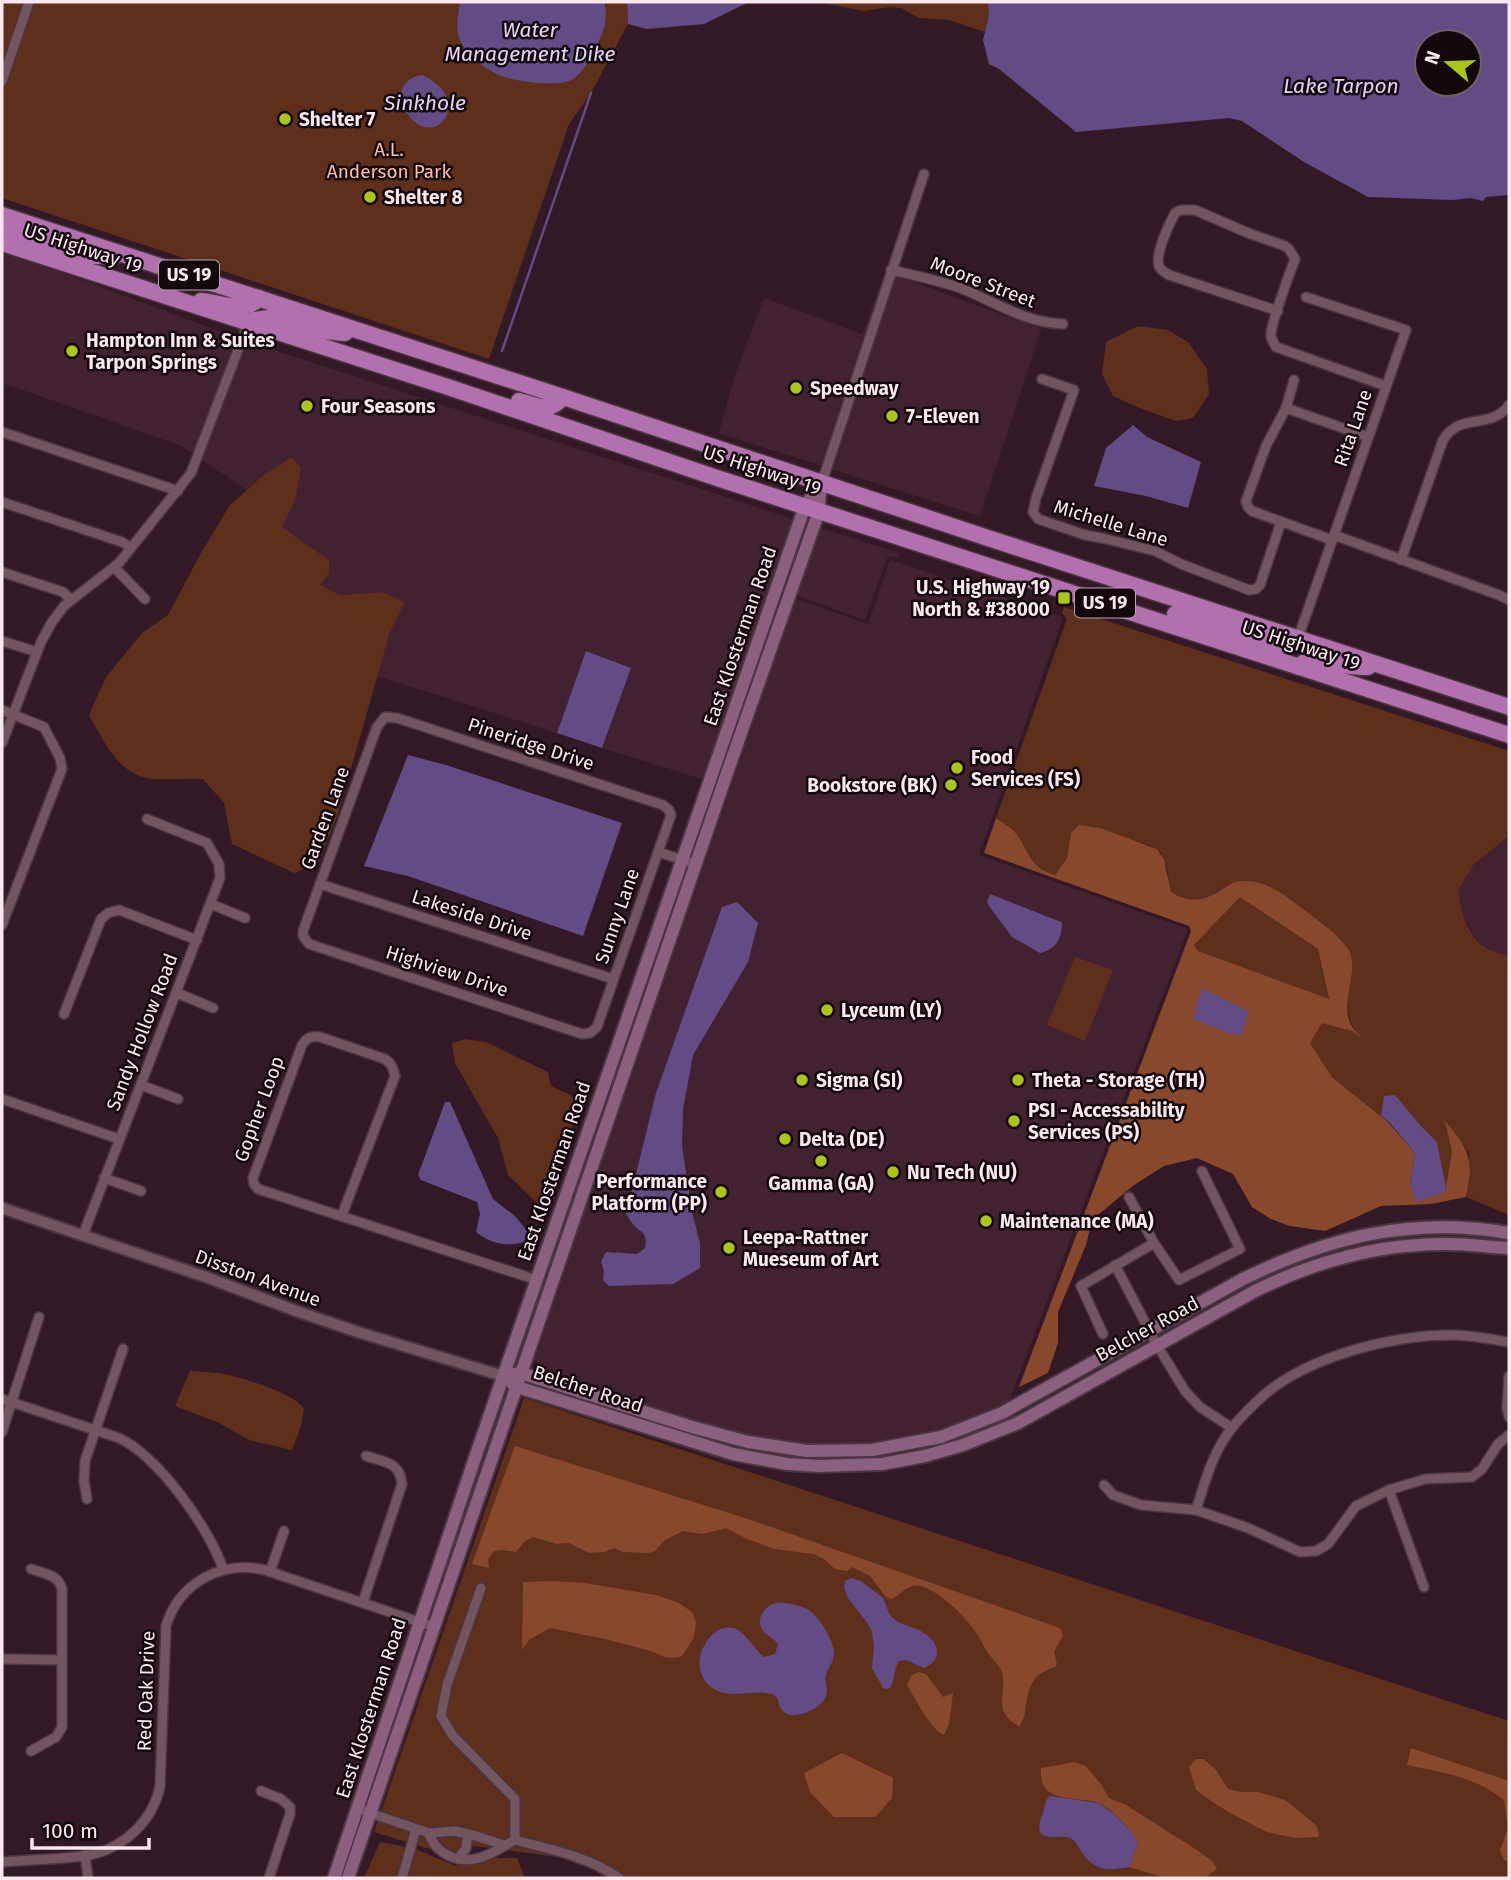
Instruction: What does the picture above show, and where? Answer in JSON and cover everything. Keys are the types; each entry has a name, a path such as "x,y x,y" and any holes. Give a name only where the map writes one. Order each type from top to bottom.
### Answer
{"highway":[{"name":"US Highway 19","path":"2,215 1509,707"},
{"path":"2,229 92,256 132,257"},
{"name":"US Highway 19","path":"2,243 1509,735"},
{"path":"167,297 236,307 252,305 259,298"},
{"path":"248,324 254,320 269,318 315,330 375,336"},
{"path":"448,387 507,397 550,408 564,397"},
{"path":"1112,605 1138,602 1274,645 1283,646 1298,638"},
{"path":"1299,667 1305,660 1318,658 1341,665 1398,670"},
{"path":"1459,719 1509,723"}],"main road":[{"name":"East Klosterman Road","path":"348,1878 696,864 821,482"},
{"name":"East Klosterman Road","path":"334,1878 503,1376 682,860 812,508"},
{"name":"Belcher Road","path":"503,1376 521,1373 748,1442 807,1451 872,1450 929,1441 994,1417 1243,1279 1310,1249 1400,1230 1440,1227 1509,1233"},
{"name":"Belcher Road","path":"503,1376 517,1387 733,1454 787,1464 882,1464 944,1450 999,1431 1046,1408 1273,1282 1334,1259 1384,1248 1418,1245 1509,1248"}],"street":[{"path":"2,81 29,2"},
{"name":"East Klosterman Road","path":"821,482 924,174"},
{"path":"1278,311 1163,271 1159,266 1158,255 1175,213 1195,210 1289,249 1295,259 1278,311 1271,332 1271,339 1276,347 1386,386"},
{"name":"Moore Street","path":"891,270 926,277 961,289 1035,320 1062,324"},
{"name":"Rita Lane","path":"1298,638 1406,330 1306,298"},
{"path":"2,743 44,635 52,622 64,606 114,567 178,491 193,469 248,324"},
{"name":"Michelle Lane","path":"1042,379 1074,390 1036,498 1033,512 1038,519 1085,535 1155,551 1249,590 1260,585 1281,522"},
{"path":"1294,380 1286,408 1260,462 1246,501 1248,508 1281,522 1401,560 1509,600"},
{"path":"1401,560 1447,434 1462,423 1491,419 1509,405"},
{"path":"1286,408 1368,437"},
{"path":"2,432 178,491"},
{"path":"2,502 122,541 131,548"},
{"path":"114,567 145,599"},
{"path":"2,572 63,592 71,600"},
{"path":"2,641 37,652"},
{"path":"2,710 41,725 47,730 62,769 2,925"},
{"name":"Pineridge Drive","path":"385,717 397,718 665,806"},
{"name":"Garden Lane","path":"303,934 377,727 385,717"},
{"name":"Sunny Lane","path":"587,1034 597,1027 671,815 665,806"},
{"name":"Sandy Hollow Road","path":"83,1236 211,904 220,873 219,864 207,843 147,818"},
{"path":"658,852 696,864"},
{"name":"Lakeside Drive","path":"320,884 613,979"},
{"path":"211,904 246,918"},
{"path":"64,1014 101,919 108,913 119,910 197,940"},
{"name":"Highview Drive","path":"303,934 309,944 587,1034"},
{"path":"177,993 212,1008"},
{"name":"Gopher Loop","path":"342,1215 394,1076 393,1068 385,1059 313,1035 302,1045 253,1178 254,1184 258,1188 537,1280"},
{"path":"141,1085 178,1099"},
{"path":"2,1099 119,1139"},
{"path":"1129,1197 1154,1243 1179,1280 1240,1249 1202,1171"},
{"path":"104,1178 141,1191"},
{"name":"Disston Avenue","path":"2,1208 206,1277 336,1325 503,1376"},
{"path":"1103,1334 1081,1286 1154,1243"},
{"path":"1115,1265 1157,1345 1185,1391 1200,1407 1232,1428"},
{"path":"2,1432 7,1400 39,1317"},
{"path":"1196,1510 1210,1466 1232,1428 1273,1387 1309,1367 1354,1349 1409,1338 1452,1335 1509,1342"},
{"path":"87,1499 84,1467 123,1349"},
{"path":"1509,1376 1509,1417"},
{"path":"7,1400 127,1442 142,1453 158,1469 202,1526 223,1569"},
{"path":"1104,1485 1113,1495 1141,1505 1196,1510 1248,1528 1300,1552 1316,1551 1328,1544 1356,1506 1389,1490 1425,1479 1472,1477 1482,1469 1498,1444 1509,1435"},
{"path":"363,1602 402,1484 401,1475 395,1465 366,1457"},
{"path":"1389,1490 1424,1587"},
{"path":"270,1572 284,1531"},
{"name":"Red Oak Drive","path":"2,1861 85,1855 108,1848 129,1837 143,1822 159,1793 161,1779 167,1622 177,1601 198,1582 223,1569 252,1568 434,1627"},
{"path":"31,1569 51,1576 61,1583 62,1660 62,1727 56,1737 31,1751"},
{"path":"481,1588 447,1685 441,1716 453,1736 515,1799 515,1840"},
{"path":"2,1659 62,1660"},
{"path":"261,1791 286,1801 290,1807 269,1878"},
{"path":"358,1809 429,1833 455,1831 504,1845"},
{"path":"402,1878 416,1829"},
{"path":"429,1833 431,1841 442,1853 458,1859 482,1858 515,1840 580,1857 619,1878"},
{"path":"458,1859 466,1849 468,1834"},
{"path":"85,1855 88,1878"}],"shaded area":[{"path":"2,253 238,338 194,454 182,446 2,384"},
{"path":"885,272 822,466 719,433 734,378 764,298 862,334"},
{"path":"894,275 1041,329 980,516 831,469"},
{"path":"246,341 796,520 705,780 602,748 631,668 587,651 557,733 377,676 390,632 405,602 383,592 340,595 319,585 329,560 281,527 296,497 301,468 292,457 265,474 247,490 202,460"},
{"path":"818,527 900,553 898,558 887,558 865,620 798,596 794,597"},
{"path":"890,560 1063,617 979,855 1188,929 1009,1401 978,1417 912,1437 856,1444 809,1444 761,1438 713,1426 548,1374 540,1370 534,1359 796,599 868,624"},
{"path":"996,818 1016,833 1035,864 1055,875 1067,858 1071,833 1079,825 1100,828 1157,849 1164,859 1171,892 1178,896 1202,898 1233,883 1246,881 1266,885 1294,902 1333,932 1350,952 1352,974 1348,1018 1362,1038 1352,1031 1322,1023 1310,1043 1332,1077 1388,1122 1415,1153 1410,1185 1445,1192 1452,1152 1445,1121 1460,1140 1468,1156 1470,1174 1466,1197 1431,1204 1381,1206 1325,1231 1290,1226 1271,1219 1252,1207 1233,1174 1197,1158 1164,1166 1134,1185 1092,1220 1086,1245 1058,1312 1058,1343 1048,1373 1019,1387 1191,931 1189,926 984,853","holes":["1240,897 1318,949 1329,999 1198,951 1194,945"]},
{"path":"1509,836 1509,956 1484,948 1474,936 1460,907 1457,890 1474,864"},
{"path":"515,1446 748,1519 1060,1628 1063,1635 1054,1652 1057,1664 1040,1674 1032,1683 1020,1727 1010,1720 1002,1707 1003,1678 1000,1668 964,1618 934,1592 916,1585 892,1599 886,1597 870,1576 852,1567 847,1571 835,1569 814,1554 774,1549 726,1528 702,1534 683,1531 665,1540 655,1551 649,1553 622,1552 615,1548 589,1553 569,1543 556,1544 533,1537 525,1541 516,1552 494,1551 488,1559 489,1568 472,1564"},
{"path":"523,1582 585,1583 656,1595 679,1603 692,1612 696,1622 694,1637 683,1655 672,1658 605,1639 550,1628 529,1640 522,1650"},
{"path":"918,1672 926,1674 943,1697 953,1693 949,1724 944,1735 928,1720 907,1685 911,1676"},
{"path":"1411,1748 1509,1781 1509,1862 1504,1860 1500,1850 1508,1829 1504,1800 1470,1780 1407,1765"},
{"path":"842,1753 893,1778 892,1798 875,1817 834,1817 810,1792 804,1773"},
{"path":"1196,1759 1204,1759 1216,1770 1228,1789 1259,1792 1285,1800 1316,1825 1318,1837 1295,1838 1267,1832 1214,1803 1196,1790 1189,1767"},
{"path":"1075,1762 1085,1766 1109,1798 1126,1805 1197,1850 1212,1861 1217,1869 1205,1878 1166,1878 1129,1867 1138,1842 1115,1814 1099,1803 1060,1797 1046,1788 1041,1768"}],"green space":[{"name":"A.L. Anderson Park","path":"2,2 627,2 628,24 591,93 569,124 489,359 2,198"},
{"path":"817,2 988,2 990,13 985,32 949,20 919,18 901,8 864,11"},
{"path":"1138,326 1168,330 1188,342 1207,369 1209,394 1193,418 1176,421 1113,396 1102,374 1106,342"},
{"path":"292,457 301,468 296,497 282,527 329,560 329,573 320,585 340,595 383,592 405,602 390,632 338,814 318,864 294,873 232,844 224,803 203,779 147,778 127,769 112,754 89,715 106,677 142,633 168,615 230,505 265,474"},
{"path":"1064,607 1509,751 1509,836 1474,864 1458,890 1465,920 1477,941 1488,949 1509,956 1509,1215 1466,1197 1469,1153 1447,1123 1452,1152 1446,1187 1437,1142 1421,1126 1384,1096 1381,1116 1332,1077 1310,1043 1322,1022 1355,1033 1348,1004 1352,974 1232,882 1203,898 1188,898 1171,892 1164,859 1152,846 1117,838 1071,833 1067,858 1055,875 1040,868 1016,833 996,818 1067,619 1062,613"},
{"path":"1240,896 1318,949 1329,1000 1198,951 1194,945"},
{"path":"1075,957 1113,970 1085,1041 1047,1025"},
{"path":"465,1039 486,1042 548,1072 551,1086 581,1100 558,1170 540,1206 508,1175 498,1138 455,1063 452,1043"},
{"path":"190,1371 224,1374 247,1380 299,1403 304,1409 292,1450 249,1440 219,1423 175,1406"},
{"path":"524,1398 1509,1721 1509,1878 605,1878 596,1871 558,1857 475,1846 459,1851 436,1851 374,1832"},
{"path":"380,1842 413,1848 456,1866 488,1858 517,1858 525,1878 364,1878"}],"water":[{"name":"Water Management Dike","path":"460,2 604,2 603,32 586,65 577,76 567,82 548,84 506,78 494,73 465,49 457,29"},
{"path":"627,2 749,2 704,24 647,29 628,24"},
{"name":"Lake Tarpon","path":"988,2 1509,2 1509,195 1486,197 1483,201 1471,198 1452,200 1368,197 1304,162 1242,121 1229,118 1076,132 999,69 989,64 983,40 989,16"},
{"name":"Sinkhole","path":"422,75 439,86 447,99 448,111 443,121 435,127 423,127 411,119 400,101 405,84"},
{"path":"1133,425 1147,437 1201,462 1188,508 1146,496 1094,486 1106,448"},
{"path":"586,651 631,668 602,748 557,733"},
{"path":"408,755 622,823 583,936 408,876 364,866"},
{"path":"990,894 1061,922 1057,943 1040,953 1012,937 989,906 987,902"},
{"path":"737,902 758,923 748,962 693,1055 683,1109 682,1146 686,1184 700,1243 700,1268 673,1284 609,1286 603,1280 601,1262 606,1252 637,1254 645,1248 644,1234 626,1214 656,1093 722,907"},
{"path":"1202,988 1249,1012 1241,1035 1231,1034 1193,1019"},
{"path":"1395,1095 1437,1142 1445,1192 1417,1202 1410,1185 1415,1153 1381,1116 1384,1096"},
{"path":"445,1102 450,1102 493,1199 515,1216 527,1231 524,1242 499,1243 482,1236 476,1232 480,1214 477,1202 421,1180 418,1175"},
{"path":"851,1578 861,1581 883,1598 889,1614 897,1621 929,1637 937,1651 937,1656 930,1665 924,1668 906,1660 899,1661 891,1687 883,1688 872,1668 872,1632 848,1598 844,1587 845,1581"},
{"path":"775,1603 795,1605 811,1612 825,1628 833,1648 834,1657 825,1679 825,1699 809,1712 792,1715 785,1713 778,1699 771,1694 731,1694 718,1691 707,1683 701,1672 700,1660 709,1638 728,1628 741,1632 764,1657 775,1654 778,1644 764,1632 760,1619 764,1611"},
{"path":"1050,1796 1099,1803 1114,1814 1138,1842 1129,1867 1114,1869 1096,1866 1070,1838 1043,1835 1039,1825"}],"waterway":[{"path":"502,351 591,93"}],"place":[{"name":"Shelter 7","path":"285,119"},
{"name":"Shelter 8","path":"370,197"},
{"name":"Hampton Inn & Suites Tarpon Springs","path":"72,351"},
{"name":"Speedway","path":"796,388"},
{"name":"Four Seasons","path":"307,406"},
{"name":"7-Eleven","path":"892,416"},
{"name":"U.S. Highway 19 North & #38000","path":"1064,598"},
{"name":"Food Services (FS)","path":"957,768"},
{"name":"Bookstore (BK)","path":"951,785"},
{"name":"Lyceum (LY)","path":"827,1010"},
{"name":"Sigma (SI)","path":"802,1080"},
{"name":"Theta - Storage (TH)","path":"1018,1080"},
{"name":"PSI - Accessability Services (PS)","path":"1014,1121"},
{"name":"Delta (DE)","path":"785,1139"},
{"name":"Gamma (GA)","path":"821,1161"},
{"name":"Nu Tech (NU)","path":"893,1172"},
{"name":"Performance Platform (PP)","path":"721,1192"},
{"name":"Maintenance (MA)","path":"986,1221"},
{"name":"Leepa-Rattner Mueseum of Art","path":"729,1248"}]}
